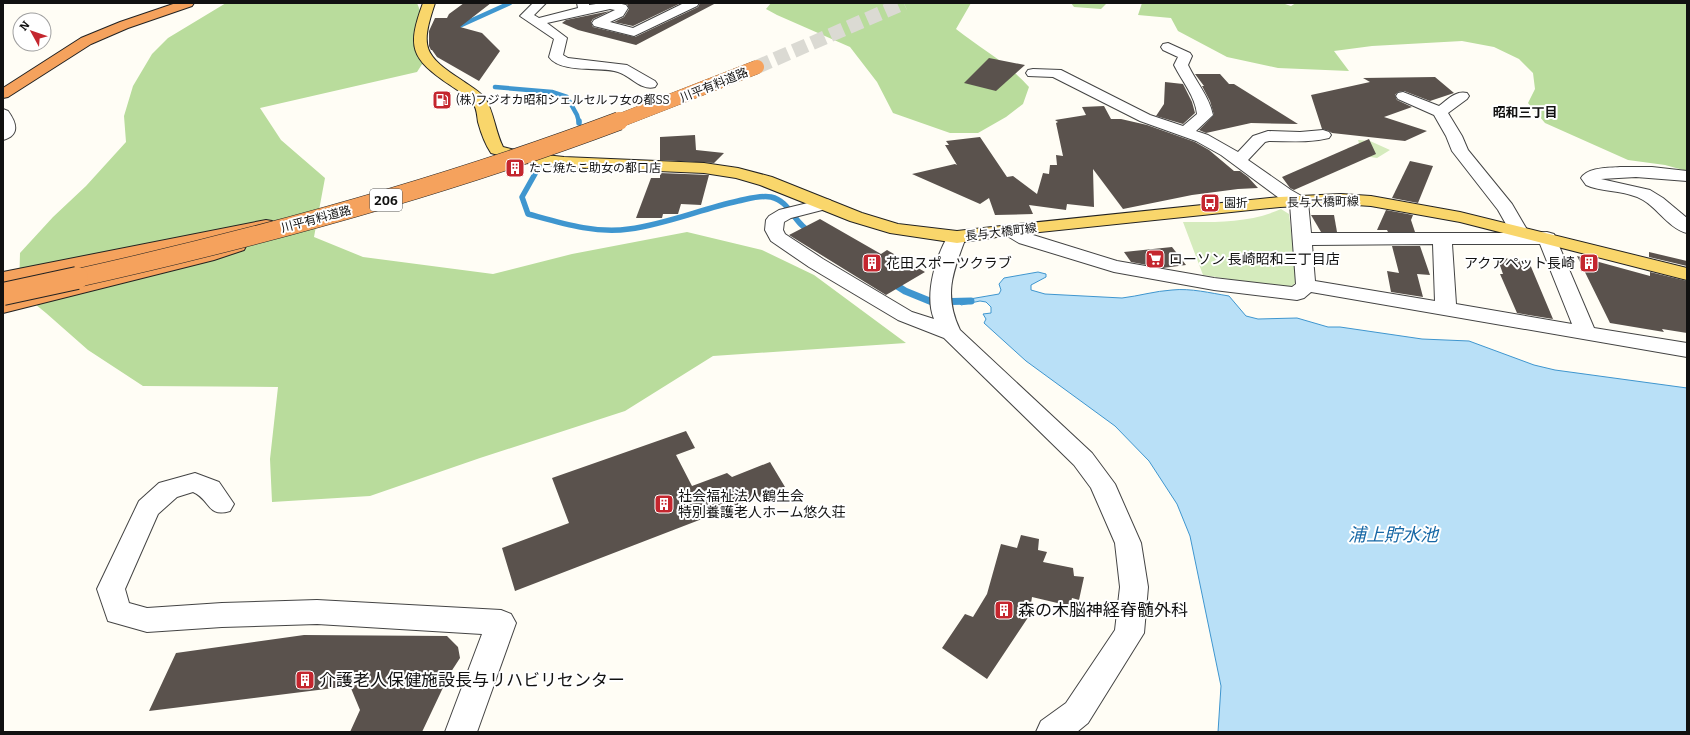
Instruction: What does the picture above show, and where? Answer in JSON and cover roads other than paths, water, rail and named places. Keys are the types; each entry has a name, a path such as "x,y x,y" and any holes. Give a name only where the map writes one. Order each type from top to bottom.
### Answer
{"highway":[{"path":"3,94 86,41 124,25 188,3"},
{"name":"川平有料道路","path":"3,294 110,270 402,195 514,159 628,118 754,66"},
{"path":"3,278 307,219"},
{"path":"3,307 208,256 307,219"},
{"name":"川平有料道路","path":"3,288 119,263 307,219"}],"main road":[{"name":"長与大橋町線","path":"429,3 419,34 420,45 424,57 434,68 467,90 481,102 491,139 497,150 526,158 564,162 704,168 738,173 766,181 856,217 896,230 957,237 1010,230 1299,202 1340,200 1371,201 1460,217 1687,274"}],"street":[{"path":"540,3 526,16 561,38 556,57 565,62 622,68 650,84"},
{"path":"537,22 583,7 610,5 622,8 619,14 598,23 634,32 693,3"},
{"path":"1168,47 1185,56 1181,65 1186,77 1204,106 1204,115 1186,132"},
{"path":"1010,230 1026,239 1114,266 1214,284 1297,294 1306,285 1299,202 1202,138 1145,118 1056,73 1033,73"},
{"path":"1403,96 1440,112 1454,136 1460,151 1506,208 1520,232"},
{"path":"1440,112 1462,96"},
{"path":"3,114 8,122 8,129 3,134"},
{"path":"1238,161 1256,142 1264,137 1300,137 1323,135"},
{"path":"1687,176 1674,173 1624,171 1598,173 1591,175 1589,178 1597,183 1639,191 1648,196 1687,228"},
{"path":"824,204 793,212 775,220 774,230 778,237 816,263 905,316 944,312"},
{"path":"957,237 946,268 944,312 994,375 1083,459 1102,484 1128,543 1134,588 1129,633 1077,713 1052,732"},
{"path":"1302,239 1547,238 1586,333"},
{"path":"1442,239 1446,309"},
{"path":"1306,285 1687,350"},
{"path":"221,504 210,489 195,482 168,490 148,508 111,589 118,612 147,620 222,615 317,612 501,623 461,732"}],"water":[{"name":"浦上貯水池","path":"1038,272 1046,274 1046,277 1031,285 1031,290 1045,294 1122,298 1166,291 1200,291 1229,296 1246,316 1258,319 1297,318 1328,327 1340,327 1422,339 1469,341 1534,365 1555,370 1687,388 1687,732 1218,732 1221,686 1190,536 1177,504 1149,461 1115,426 1026,361 984,323 986,319 983,314 991,313 991,307 986,302 980,301 961,305 959,303 964,300 999,294 1001,290 999,284 1004,278"}],"waterway":[{"path":"457,27 510,3"},
{"path":"495,87 552,92 567,97 577,115 579,122"},
{"path":"540,165 522,197 528,214 565,224 591,229 629,229 657,224 711,208 763,196 777,199 783,203 800,224 811,232"},
{"path":"891,282 905,291 932,302 971,301"}],"tunnel":[{"path":"757,67 904,3"}],"place":[{"name":"(株)フジオカ昭和シェルセルフ女の都SS","path":"442,100"},
{"name":"たこ焼たこ助女の都口店","path":"515,168"},
{"name":"園折","path":"1210,203"},
{"name":"ローソン 長崎昭和三丁目店","path":"1155,259"},
{"name":"花田スポーツクラブ","path":"872,263"},
{"name":"アクアペット長崎","path":"1589,263"},
{"name":"社会福祉法人鶴生会 特別養護老人ホーム悠久荘","path":"664,504"},
{"name":"森の木脳神経脊髄外科","path":"1004,610"},
{"name":"介護老人保健施設長与リハビリセンター","path":"305,680"}],"district":[{"name":"昭和三丁目","path":"1525,112"}]}
